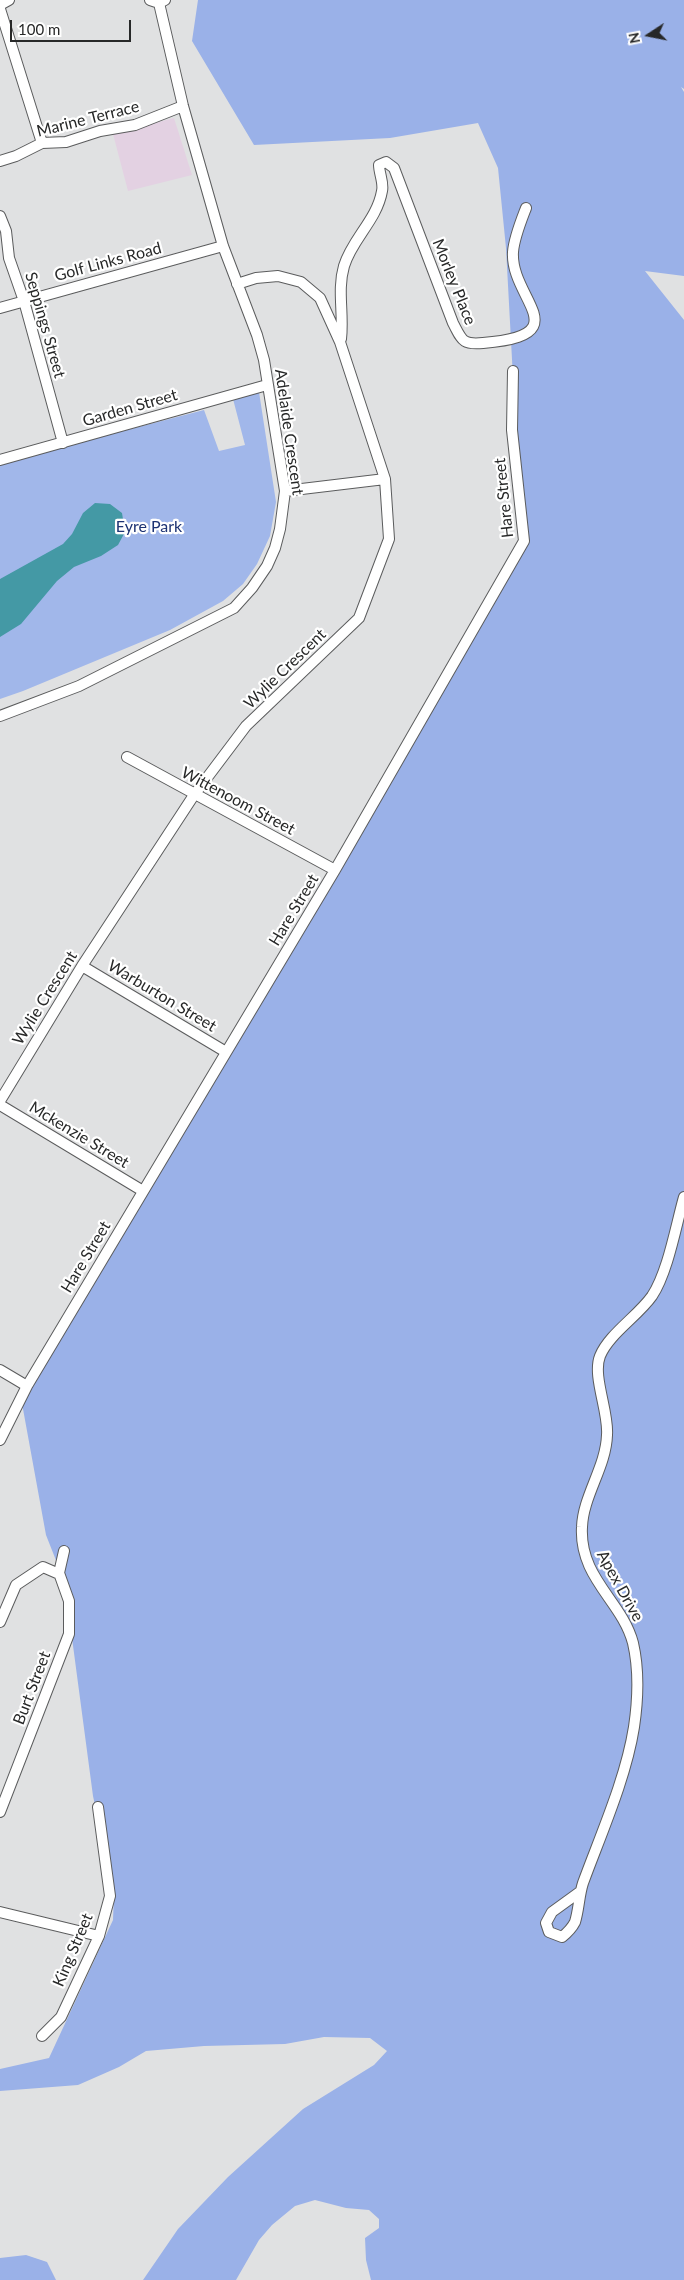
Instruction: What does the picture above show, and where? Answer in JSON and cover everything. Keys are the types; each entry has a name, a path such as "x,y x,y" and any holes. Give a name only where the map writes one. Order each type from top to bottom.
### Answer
{"street":[{"path":"0,5 9,0"},
{"name":"Adelaide Crescent","path":"0,716 79,686 234,608 257,581 276,548 285,491 264,360 257,335 223,246 183,106 158,1"},
{"path":"0,9 42,143"},
{"name":"Marine Terrace","path":"0,161 16,156 42,143 66,142 100,131 134,125 183,106"},
{"name":"Morley Place","path":"340,342 340,300 344,266 375,214 383,189 379,165 386,162 394,168 452,323 462,341 469,344 506,341 524,336 532,330 535,321 518,275 513,253 526,208"},
{"name":"Seppings Street","path":"0,216 6,231 9,258 24,301 63,443"},
{"name":"Golf Links Road","path":"0,308 223,246"},
{"name":"Wylie Crescent","path":"0,1101 82,966 194,794 246,726 359,618 389,540 384,479 340,342 320,298 301,282 278,276 256,278 237,284"},
{"name":"Hare Street","path":"0,1440 27,1386 335,870 524,541 512,430 513,371"},
{"name":"Garden Street","path":"0,460 267,385"},
{"path":"285,491 384,479"},
{"name":"Wittenoom Street","path":"127,757 335,870"},
{"name":"Warburton Street","path":"82,966 226,1052"},
{"name":"Mckenzie Street","path":"0,1105 143,1191"},
{"name":"Apex Drive","path":"581,1890 626,1762 636,1716 637,1672 632,1642 625,1625 592,1573 582,1542 584,1513 607,1444 607,1419 597,1364 600,1354 642,1309 657,1288 684,1197"},
{"path":"0,1370 27,1386"},
{"path":"0,1622 16,1586 44,1567 59,1574 64,1551"},
{"name":"Burt Street","path":"0,1812 69,1634 69,1602 59,1574"},
{"name":"King Street","path":"42,2036 61,2017 99,1936 110,1896 98,1807"},
{"path":"0,1912 99,1936"}],"shaded area":[{"path":"198,0 684,0 684,89 681,87 684,92 684,276 645,271 684,320 684,2280 371,2280 366,2260 365,2238 379,2228 379,2219 369,2210 346,2208 315,2200 295,2206 272,2225 259,2240 236,2280 143,2280 178,2229 228,2177 303,2109 374,2065 387,2051 370,2038 324,2037 285,2044 204,2046 146,2051 119,2067 78,2085 0,2091 0,2069 49,2058 113,1920 114,1894 93,1796 72,1638 72,1601 46,1535 21,1398 522,545 506,248 498,168 478,123 390,138 254,145 192,41"},
{"path":"174,118 192,175 128,191 113,134"},
{"path":"95,503 110,504 122,513 125,532 118,545 101,556 74,567 57,581 21,624 0,637 0,579 63,544 72,534 83,513"},
{"path":"26,2255 47,2262 56,2280 0,2280 0,2258"}],"green space":[{"name":"Eyre Park","path":"259,392 276,502 270,536 257,564 243,584 223,601 170,630 0,699 0,463 204,410 219,451 245,445 233,399"}]}
